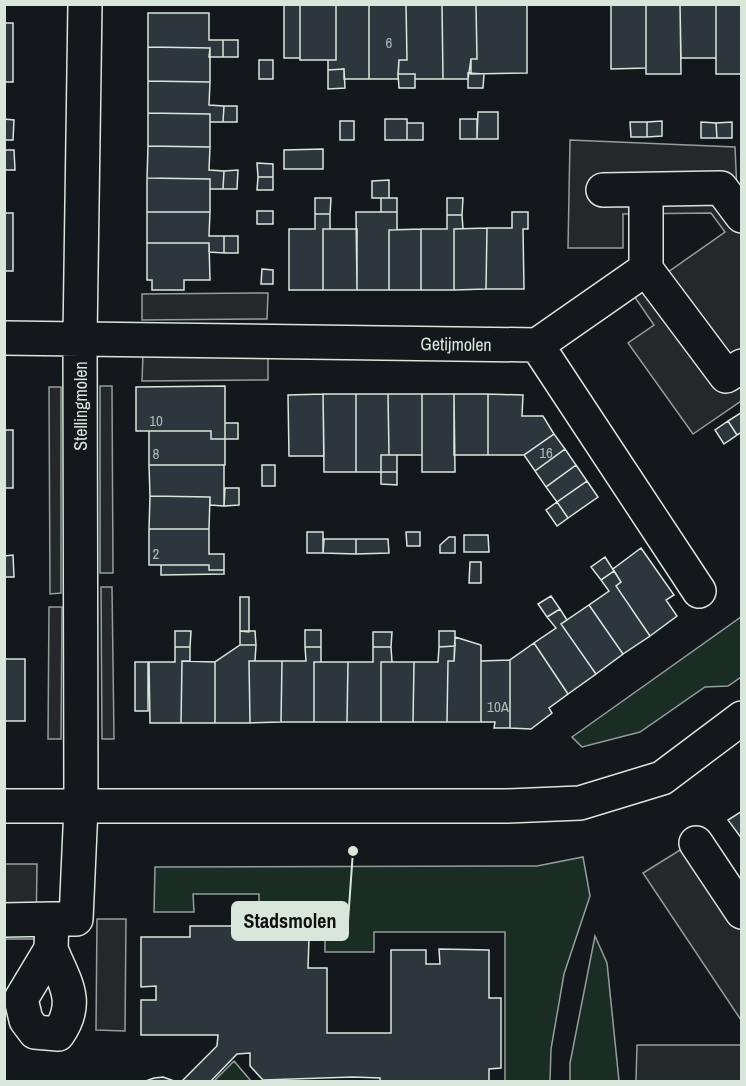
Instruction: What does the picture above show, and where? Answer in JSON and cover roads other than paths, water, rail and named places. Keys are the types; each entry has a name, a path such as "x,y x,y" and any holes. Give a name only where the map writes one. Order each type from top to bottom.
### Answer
{"street":[{"name":"Stellingmolen","path":"4,920 51,934 76,919 81,807 80,338 85,4"},
{"path":"603,190 721,188 741,216"},
{"path":"646,190 646,269 726,376 741,366"},
{"path":"646,269 537,345 699,591"},
{"name":"Getijmolen","path":"4,338 537,345"},
{"path":"4,806 507,806 580,803 662,778 741,718"},
{"path":"696,843 741,912"}],"place":[{"name":"Stadsmolen","path":"353,851"}]}
